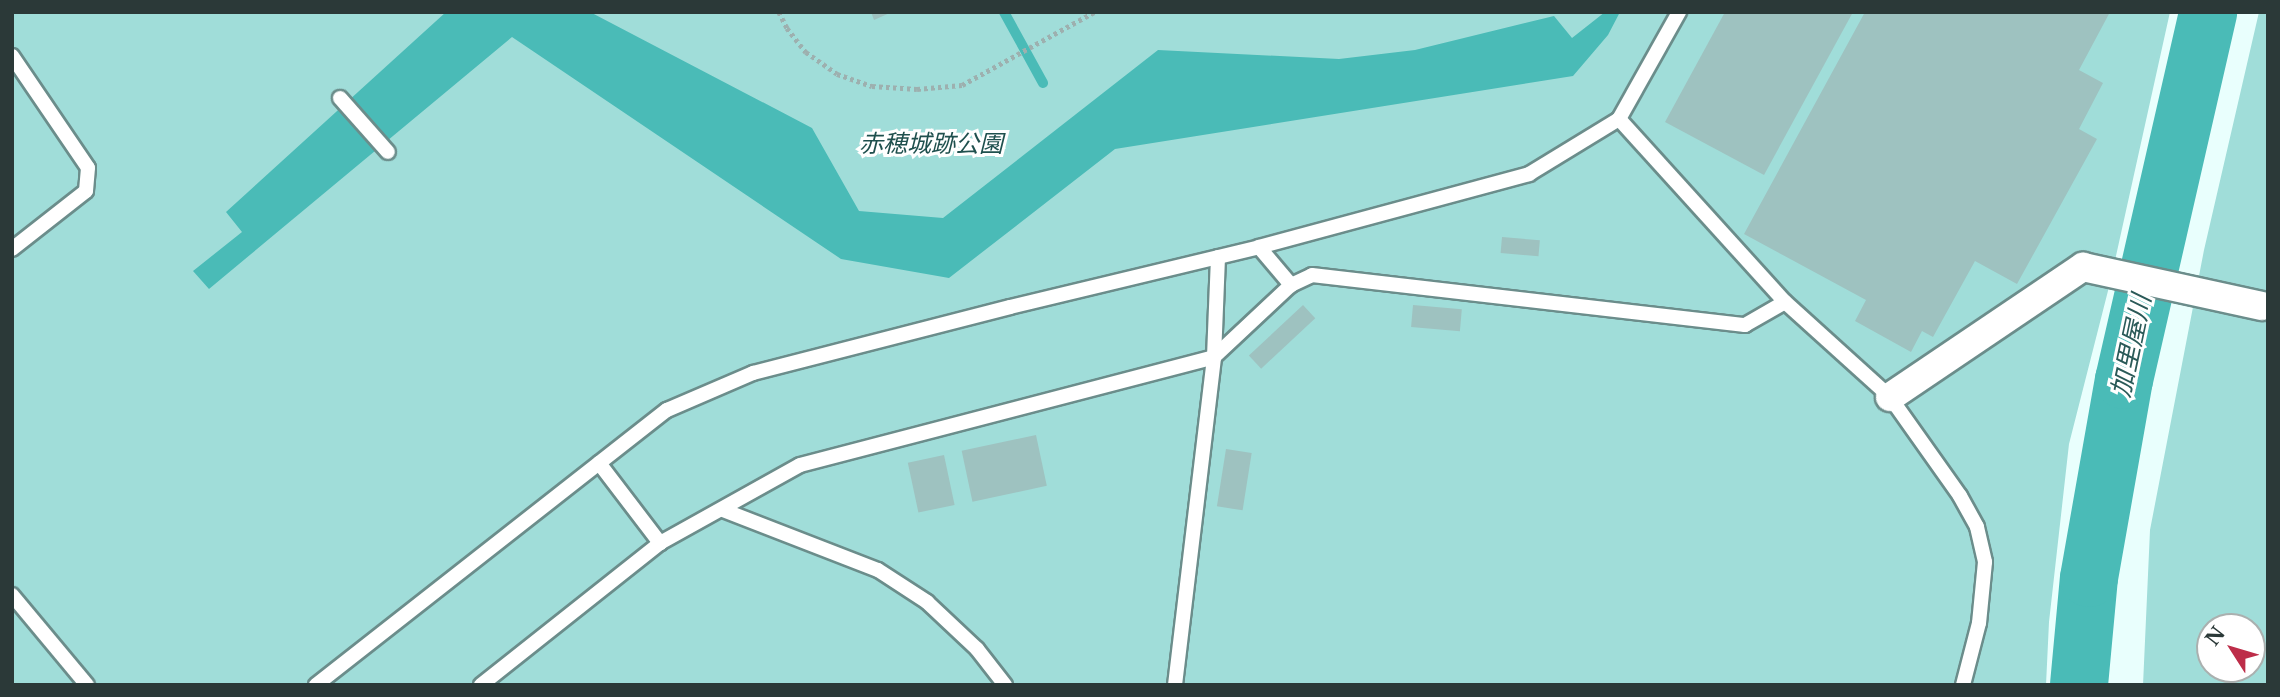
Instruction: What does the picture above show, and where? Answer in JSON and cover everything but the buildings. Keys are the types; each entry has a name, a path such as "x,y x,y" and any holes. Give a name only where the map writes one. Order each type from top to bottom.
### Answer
{"street":[{"path":"1889,397 2083,267 2262,306"}],"lane":[{"path":"316,685 667,410 753,373 1259,247 1529,174 1619,119 1679,12"},
{"path":"12,56 88,168 86,191 12,249"},
{"path":"340,98 388,152"},
{"path":"1619,119 1785,302 1889,397 1960,496 1977,527 1985,562 1979,623 1962,685"},
{"path":"1259,247 1291,285"},
{"path":"1175,685 1214,358 1218,257"},
{"path":"481,685 660,543 800,465 1214,358 1291,285 1312,275 1745,325 1785,302"},
{"path":"599,463 660,543"},
{"path":"723,510 878,570 927,602 977,649 1005,685"},
{"path":"12,594 86,685"}],"path":[{"path":"779,12 787,28 806,52 837,74 872,86 917,89 962,85 1094,12"}],"green space":[{"name":"赤穂城跡公園","path":"12,12 2170,12 2110,283 2069,444 2049,622 2046,685 12,685"},
{"path":"2259,12 2268,12 2268,685 2143,685 2150,530 2204,250"}],"shaded area":[{"path":"446,12 590,12 812,128 859,211 943,218 1158,50 1339,59 1415,50 1554,16 1572,38 1605,12 1620,12 1608,35 1573,76 1115,149 949,278 841,259 512,37 209,289 193,271 242,232 226,212"}],"waterway":[{"path":"1004,12 1043,83"},
{"name":"加里屋川","path":"2079,685 2089,578 2124,380 2208,12"}]}
